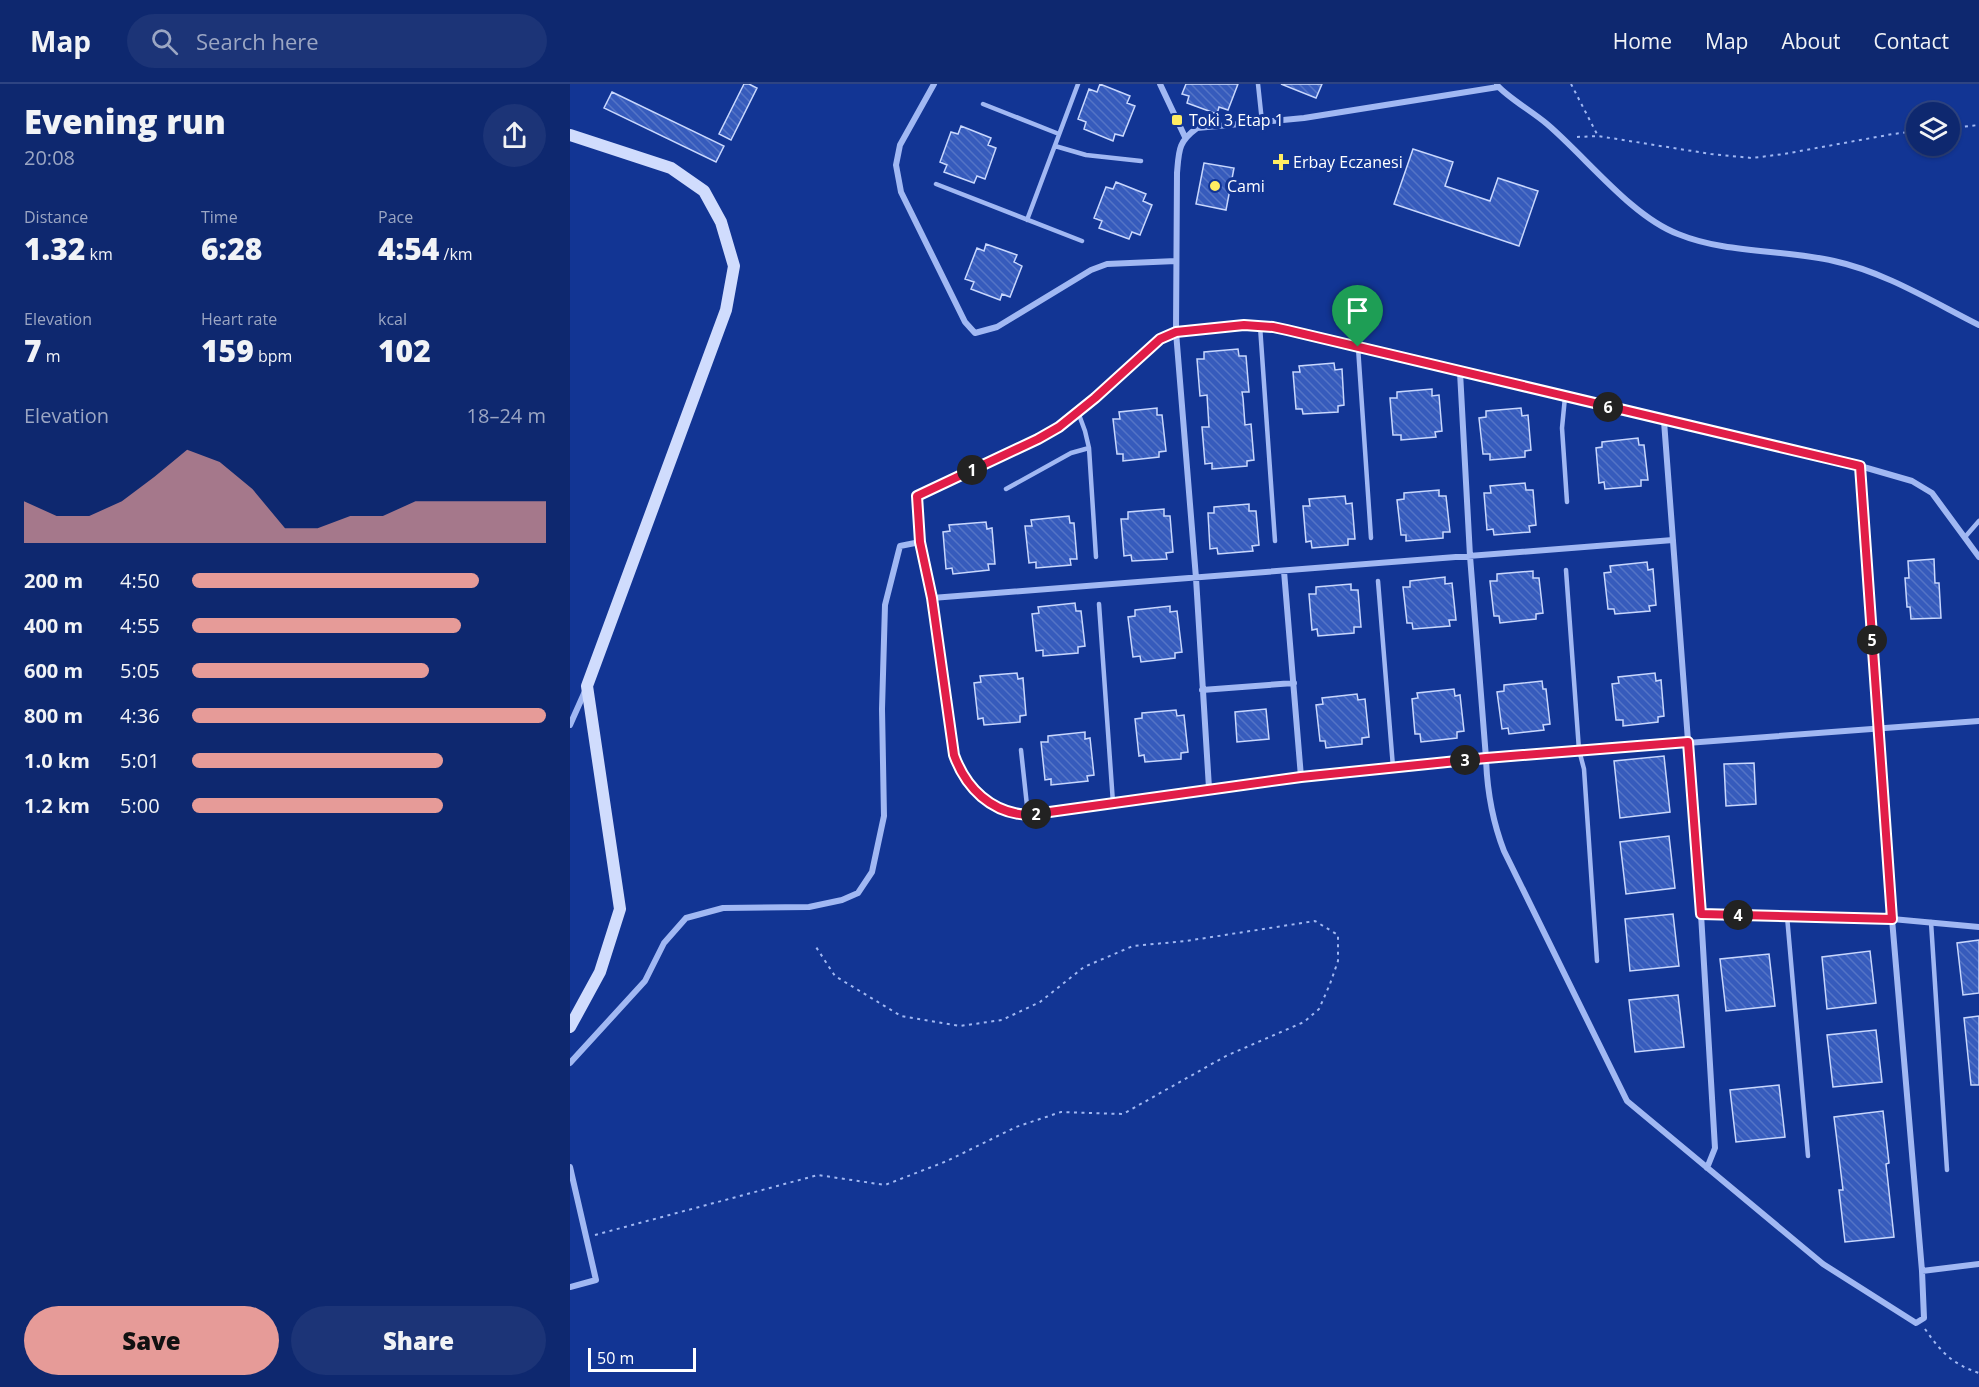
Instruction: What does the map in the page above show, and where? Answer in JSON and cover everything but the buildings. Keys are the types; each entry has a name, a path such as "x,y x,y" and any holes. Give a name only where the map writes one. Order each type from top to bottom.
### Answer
{"street":[{"path":"934,84 900,145 896,165 901,192 965,322 975,333 997,327 1091,270 1107,264 1176,261"},
{"path":"1160,84 1185,137"},
{"path":"1209,788 1196,578 1176,332 1179,151 1185,137 1197,128 1304,118 1498,85 1565,140 1637,209 1675,233 1695,241 1716,245 1807,255 1836,261 1867,271 1979,325"},
{"path":"570,135 671,168 704,191 721,222 734,266 726,310 587,686 570,724"},
{"path":"1979,556 1940,502 1922,486 1912,481 1860,466 1280,328 1244,325 1176,332 1160,339 1078,412 1038,439 917,496 920,542 932,598 954,755 960,771 982,798 1016,815 1209,788 1393,767 1579,750 1979,721"},
{"path":"1460,372 1486,783 1493,823 1504,851 1627,1101 1823,1264 1916,1323 1924,1318 1922,1271 1892,919 1860,466"},
{"path":"1664,421 1701,914 1715,1148 1707,1168"},
{"path":"932,598 1673,540"},
{"path":"570,1063 645,981 664,943 686,918 723,908 809,907 842,900 858,893 872,872 884,816 882,709 885,605 900,546 920,542"},
{"path":"1284,571 1301,777"},
{"path":"1202,690 1294,683"},
{"path":"570,1027 600,972 620,909 587,686"},
{"path":"1701,914 1892,919 1979,927"},
{"path":"570,1167 596,1280 570,1287"},
{"path":"1922,1271 1979,1264"}],"lane":[{"path":"1027,220 1078,84"},
{"path":"1258,84 1262,122"},
{"path":"983,104 1059,134"},
{"path":"1055,146 1086,156 1141,161"},
{"path":"936,184 1082,241"},
{"path":"1260,326 1275,541"},
{"path":"1358,347 1371,538"},
{"path":"1565,397 1562,428 1567,502"},
{"path":"1078,412 1089,448 1096,557"},
{"path":"1006,489 1071,453 1089,448"},
{"path":"1965,537 1979,521"},
{"path":"1566,570 1579,750 1584,769 1597,961"},
{"path":"1378,581 1393,767"},
{"path":"1099,604 1113,803"},
{"path":"1022,750 1028,815"},
{"path":"1787,916 1808,1156"},
{"path":"1931,922 1947,1170"}],"path":[{"path":"1571,84 1598,136"},
{"path":"1960,127 1979,125"},
{"path":"1565,140 1585,135 1598,136 1711,154 1752,158 1906,132"},
{"path":"586,1237 818,1175 885,1185 947,1161 1016,1127 1061,1112 1123,1114 1226,1056 1304,1022 1319,1010 1338,961 1338,935 1315,921 1186,941 1133,946 1083,967 1040,1002 1002,1020 960,1026 901,1016 835,976 816,947"},
{"path":"1920,1322 1946,1356 1962,1367 1979,1373"}],"place":[{"name":"Toki 3 Etap 1","path":"1177,120"},
{"name":"Erbay Eczanesi","path":"1281,162"},
{"name":"Cami","path":"1215,186"}],"route":[{"path":"1244,325 1260,326 1358,347 1860,466 1892,919 1701,914 1688,742 1486,758 1301,777 1028,815 1016,815 998,808 982,798 970,786 960,771 954,755 932,598 920,542 917,496 1059,427 1168,334 1244,325"}]}
